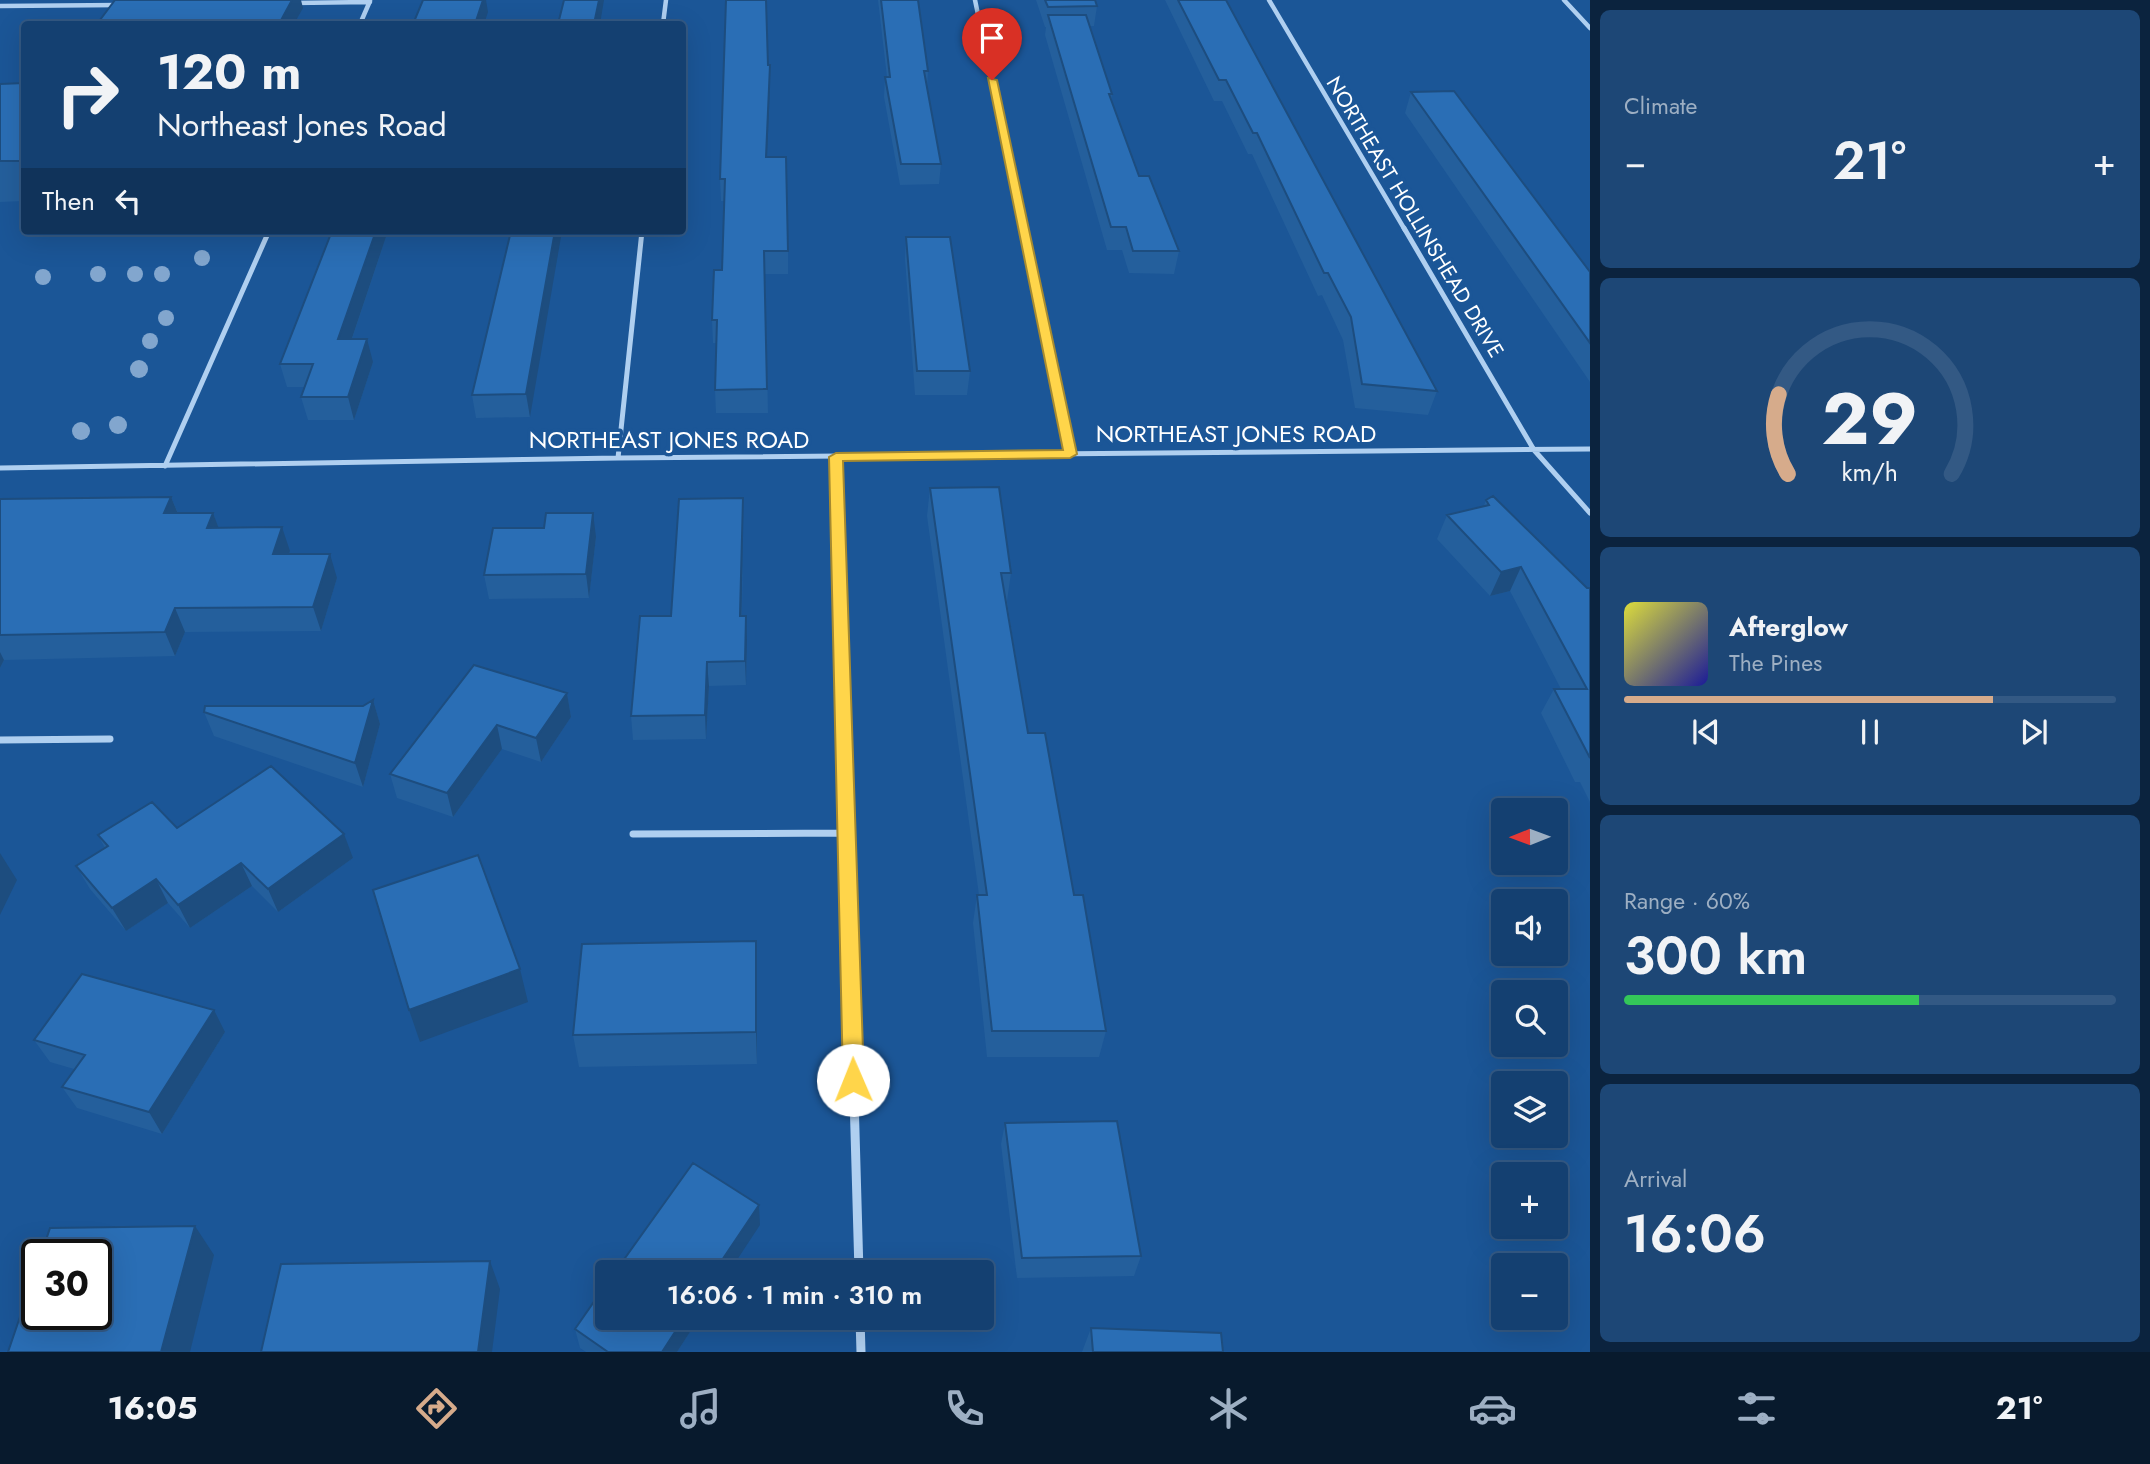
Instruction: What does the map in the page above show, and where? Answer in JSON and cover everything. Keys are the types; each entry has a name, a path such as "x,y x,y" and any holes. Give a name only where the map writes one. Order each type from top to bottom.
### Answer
{"street":[{"path":"72,5 76,0"},
{"path":"663,21 666,0"},
{"path":"975,0 1070,454"},
{"name":"NORTHEAST HOLLINSHEAD DRIVE","path":"1269,0 1534,450 1590,513"},
{"path":"1564,0 1590,28"},
{"path":"286,3 370,1 361,21"},
{"path":"0,6 125,5"},
{"path":"165,466 267,235"},
{"path":"618,458 642,235"},
{"name":"NORTHEAST JONES ROAD","path":"0,468 618,458 1590,449"},
{"path":"836,457 859,1260"},
{"path":"0,740 110,739"},
{"path":"633,834 847,833"},
{"path":"860,1330 861,1352"}],"building":[{"path":"115,0 292,0 281,21 99,21"},
{"path":"423,0 483,0 476,21 414,21"},
{"path":"564,0 599,0 595,21 559,21"},
{"path":"726,0 766,0 770,65 766,157 786,157 788,251 764,251 767,389 715,390 717,320 712,320 714,270 722,270 725,179 720,179"},
{"path":"881,0 918,0 928,71 924,71 941,164 901,164 885,77 890,77"},
{"path":"1045,0 1095,0 1097,6 1048,7"},
{"path":"1178,0 1226,0 1437,391 1362,384 1351,317 1328,273 1324,273 1257,133 1253,133 1226,80 1219,80"},
{"path":"1048,15 1086,15 1112,94 1109,94 1139,176 1149,176 1179,251 1133,251 1126,227 1111,227"},
{"path":"21,83 21,161 0,161 0,84"},
{"path":"1454,91 1590,272 1590,343 1411,92"},
{"path":"330,235 375,235 338,339 367,339 348,397 301,397 313,364 280,364"},
{"path":"510,235 554,235 526,394 472,395"},
{"path":"906,237 950,237 970,371 917,371"},
{"path":"999,487 1011,573 1001,573 1028,733 1045,733 1074,895 1083,895 1106,1031 992,1031 977,895 987,895 930,488"},
{"path":"1493,496 1590,588 1590,758 1554,689 1587,689 1521,567 1501,572 1447,515 1489,505 1486,500"},
{"path":"171,497 164,513 213,513 207,528 282,527 273,554 330,554 313,607 175,608 165,632 0,635 0,499"},
{"path":"743,498 740,616 746,616 745,661 707,662 705,715 631,716 640,616 671,616 679,499"},
{"path":"546,513 593,513 586,574 484,575 493,528 544,528"},
{"path":"474,665 567,693 536,738 497,725 447,793 390,774"},
{"path":"373,700 355,763 204,712 205,706 363,706"},
{"path":"271,766 344,834 268,889 241,863 178,905 156,879 112,908 76,866 108,846 98,835 152,802 177,828"},
{"path":"478,855 520,969 409,1010 373,890"},
{"path":"756,941 756,1032 573,1035 582,944"},
{"path":"82,974 214,1010 149,1112 62,1087 85,1055 34,1040"},
{"path":"1117,1121 1141,1256 1022,1258 1005,1123"},
{"path":"693,1163 759,1205 722,1260 624,1260"},
{"path":"195,1226 161,1352 8,1352 21,1314 21,1330 112,1330 112,1239 46,1239 50,1228"},
{"path":"490,1261 478,1352 261,1352 281,1264"},
{"path":"595,1300 595,1330 676,1330 662,1352 608,1352 575,1329"},
{"path":"1091,1328 1221,1333 1223,1352 1093,1352"}],"route":[{"path":"853,1080 836,457 1070,454 992,80"}]}
